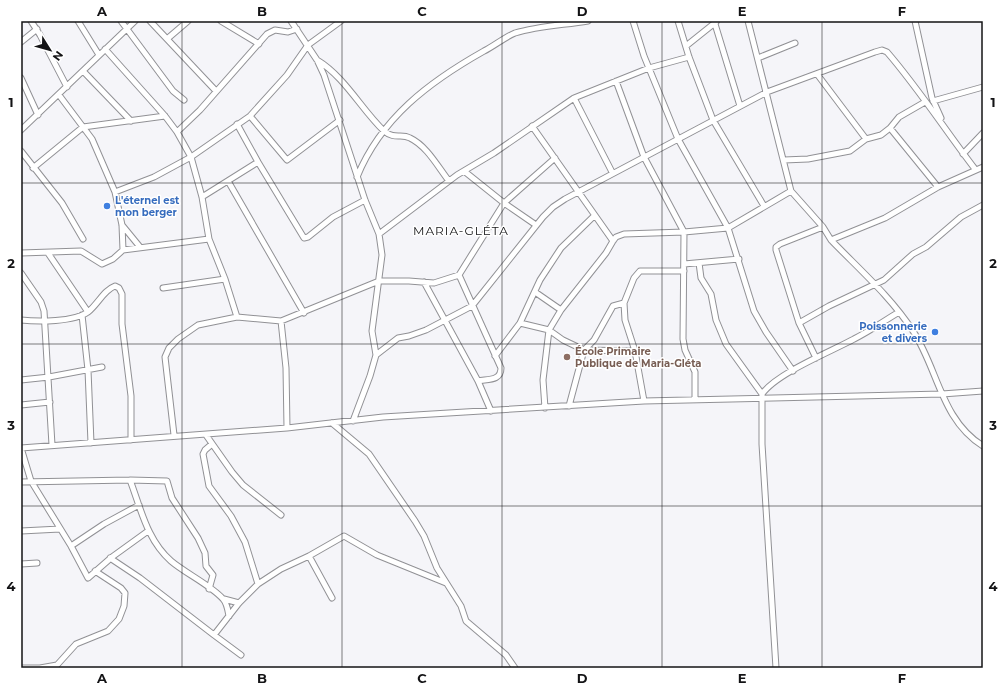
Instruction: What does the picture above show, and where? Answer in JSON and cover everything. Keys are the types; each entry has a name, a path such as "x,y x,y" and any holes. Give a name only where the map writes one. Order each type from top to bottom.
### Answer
{"street":[{"path":"31,21 37,29 67,87"},
{"path":"78,21 99,55"},
{"path":"121,21 173,91 184,100"},
{"path":"21,130 135,21"},
{"path":"150,21 216,91"},
{"path":"167,39 188,21"},
{"path":"221,21 258,44"},
{"path":"291,21 317,60 340,120 365,200 379,234 382,255 372,331 376,355 370,376 353,421"},
{"path":"115,192 154,177 191,157 250,116 287,75 308,45 341,21"},
{"path":"357,177 369,149 411,100 423,90 511,35 520,32 588,21"},
{"path":"633,21 649,68 678,139 728,228 758,320 793,371"},
{"path":"678,21 689,57 714,120 764,206"},
{"path":"748,21 791,191 823,227 831,240 900,312 914,332 923,349 950,412 970,437 983,446"},
{"path":"915,21 924,70 933,101 944,125"},
{"path":"686,46 716,22 740,106"},
{"path":"21,42 37,29"},
{"path":"177,132 271,31 288,32 297,29"},
{"path":"758,58 795,43"},
{"path":"105,49 165,116 177,132 191,157 202,197 209,239 225,279 237,318"},
{"path":"376,355 398,338 409,336 444,321 472,306 552,207 612,172 644,157 767,92 882,50 887,52 910,78 925,102 944,125 975,169"},
{"path":"379,234 449,181 494,153 574,98 649,68 689,57"},
{"path":"317,60 347,88 385,131 394,137 407,137 415,141 426,151 449,181"},
{"path":"83,71 131,121"},
{"path":"816,74 866,139"},
{"path":"21,78 38,115"},
{"path":"616,81 644,157 684,232 684,345 695,372 695,400"},
{"path":"933,101 947,96 967,93 983,87"},
{"path":"59,95 95,144 115,192 122,225 123,250"},
{"path":"574,98 612,172"},
{"path":"784,160 808,159 850,151 866,139 880,135 890,128 899,117 925,102"},
{"path":"33,168 83,127 165,116"},
{"path":"250,116 287,160 340,120"},
{"path":"237,124 304,238 308,237 333,217 365,200"},
{"path":"532,126 577,192 613,241"},
{"path":"890,128 938,187"},
{"path":"963,154 983,134"},
{"path":"21,151 62,203 83,239"},
{"path":"174,436 165,357 166,352 178,339 198,325 237,318 281,321 304,313 379,281 442,282 459,275 504,203 555,158"},
{"path":"202,197 258,162"},
{"path":"831,240 885,218 938,187 975,169 983,167"},
{"path":"464,171 536,226"},
{"path":"228,181 304,313"},
{"path":"545,408 543,380 549,330 560,310 606,253 613,241 624,234 684,232 728,228 746,219 764,206 791,191"},
{"path":"799,323 829,306 875,286 892,274 913,254 930,244 961,217 983,205"},
{"path":"495,356 520,323 544,274 561,248 594,216"},
{"path":"122,225 140,247"},
{"path":"816,358 799,323 776,247 823,227"},
{"path":"21,253 82,251 102,264 113,259 123,250 209,239"},
{"path":"48,253 88,312"},
{"path":"684,264 739,259"},
{"path":"699,263 701,278 711,294 716,320 726,344 761,396 762,444 776,668"},
{"path":"644,401 634,351 625,320 624,303 634,278 640,271 684,271"},
{"path":"21,273 43,306 46,322 52,445"},
{"path":"459,275 501,368 498,376 478,381"},
{"path":"163,288 225,279"},
{"path":"424,282 478,381 491,411"},
{"path":"21,320 46,322 82,315 88,312 110,288 115,286 119,288 122,294 122,324 131,396 131,440"},
{"path":"535,292 560,310"},
{"path":"569,406 584,350 594,340 613,306 624,303"},
{"path":"761,396 770,384 854,339 900,312"},
{"path":"82,315 88,370 90,443"},
{"path":"281,321 286,368 287,428"},
{"path":"520,323 549,330 563,340 584,350 634,351"},
{"path":"21,380 49,377 102,367"},
{"path":"148,531 110,558 88,578 72,546 60,529 32,481 21,448 174,436 206,435 332,424 383,417 644,401 761,396 942,394 983,391"},
{"path":"21,405 50,402"},
{"path":"332,424 369,454 374,460 424,536 437,568 461,606 468,623 506,655 515,668"},
{"path":"206,435 243,485 281,515"},
{"path":"212,444 208,446 203,454 209,486 231,516 245,542 258,584"},
{"path":"130,480 148,531 171,561 224,599 239,603"},
{"path":"21,482 130,480 167,481 172,498 198,538 205,553 206,566 213,575 210,589"},
{"path":"72,546 104,524 139,505"},
{"path":"21,531 60,529"},
{"path":"214,635 239,603 258,584 291,563 309,556 344,536 377,554 446,583"},
{"path":"309,556 332,598"},
{"path":"110,558 140,578 241,655"},
{"path":"21,564 37,563"},
{"path":"21,668 58,666 76,644 108,631 119,619 124,606 125,593 121,588 95,571"},
{"path":"224,599 229,616"}],"place":[{"name":"L'éternel est mon berger","path":"107,206"},
{"name":"Poissonnerie et divers","path":"935,332"},
{"name":"École Primaire Publique de Maria-Gléta","path":"567,357"}],"district":[{"name":"MARIA-GLÉTA","path":"461,231"}]}
